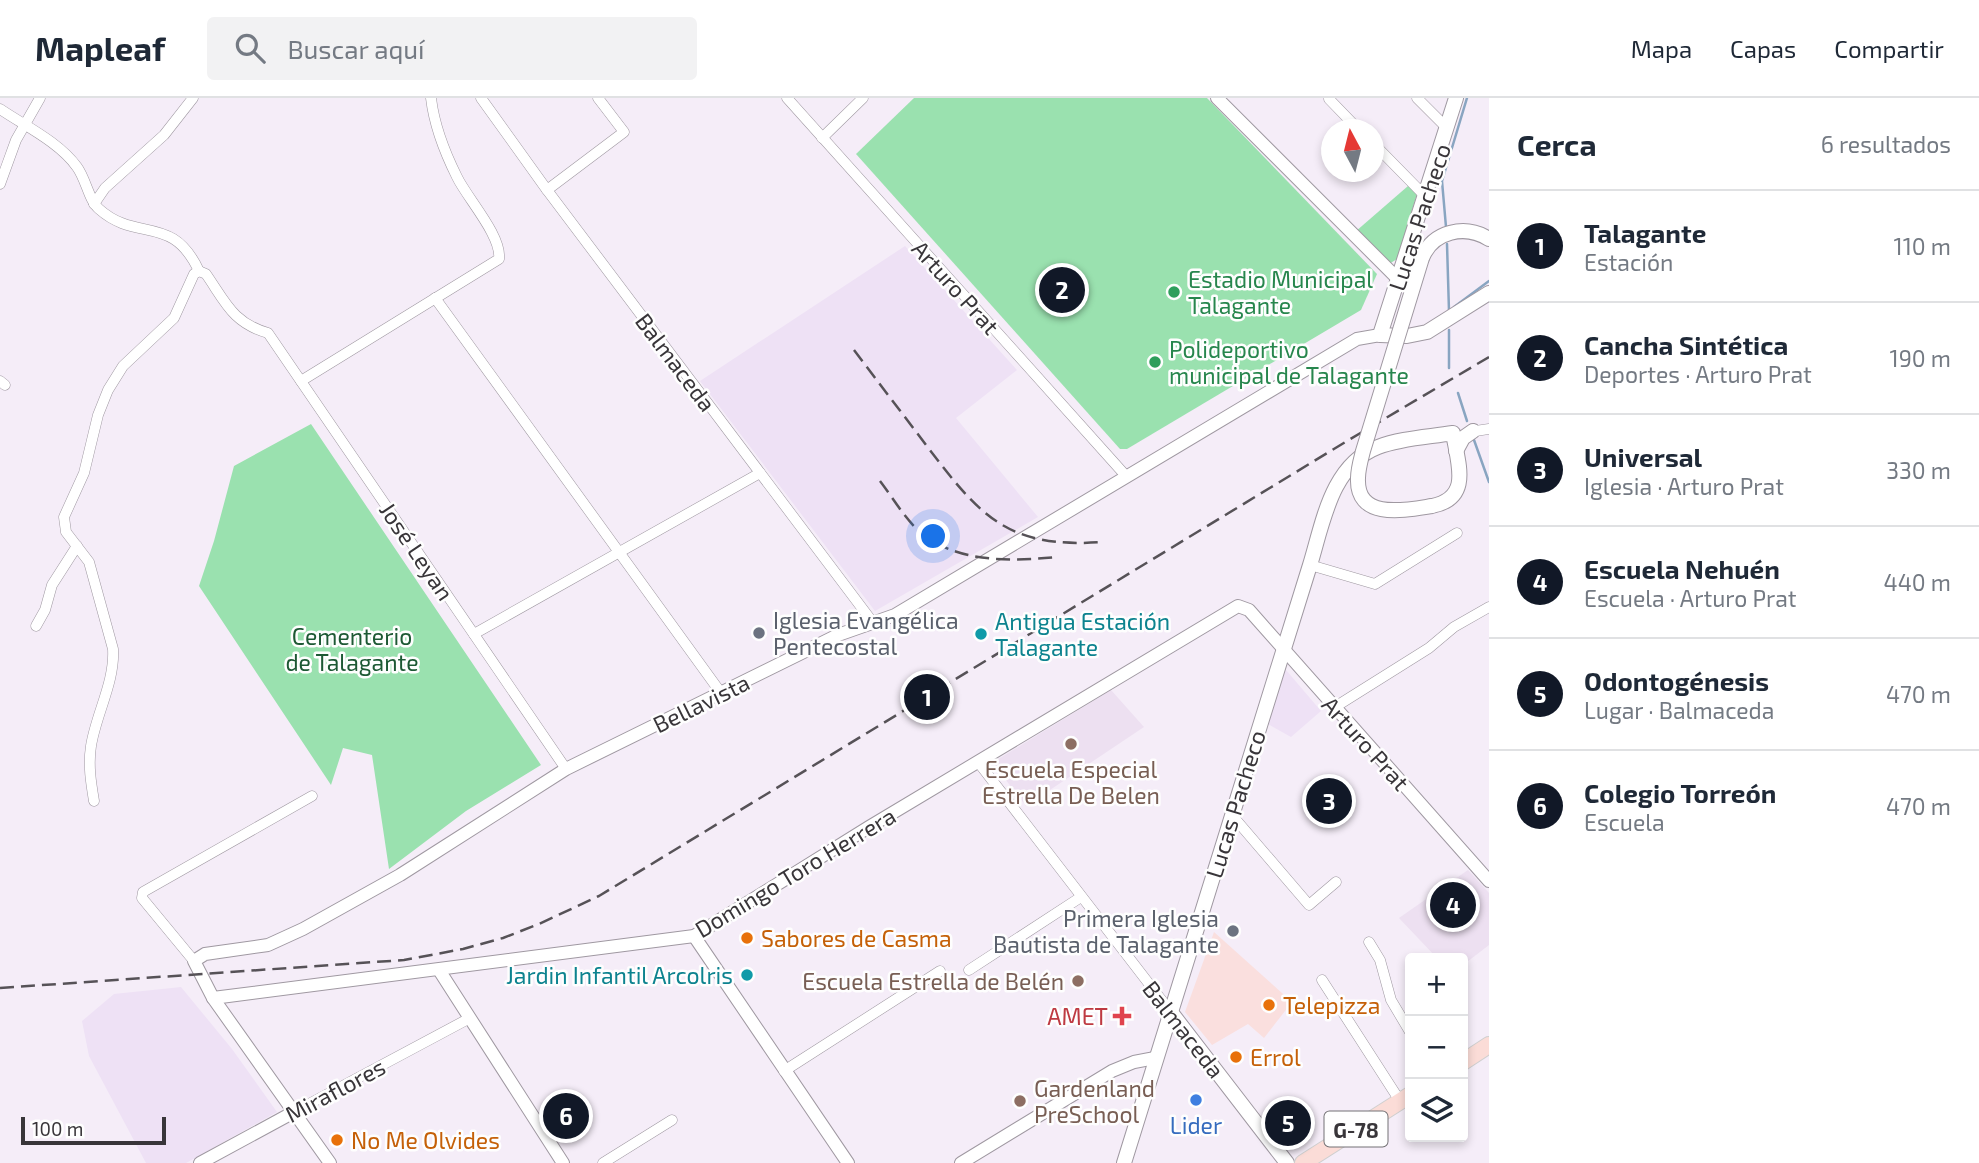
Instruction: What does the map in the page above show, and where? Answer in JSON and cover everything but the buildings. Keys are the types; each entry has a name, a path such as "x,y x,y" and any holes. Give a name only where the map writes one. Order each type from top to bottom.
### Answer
{"main road":[{"name":"Lucas Pacheco","path":"1380,335 1456,98"},
{"name":"Lucas Pacheco","path":"1124,1163 1231,814 1329,504 1339,480 1350,466 1363,454 1380,446 1453,433 1459,471 1457,492 1445,503 1380,510 1370,505 1363,497 1358,478 1363,451 1422,258 1432,242 1447,233 1474,231 1489,239"},
{"name":"Bellavista","path":"1380,335 1407,336 1427,332 1489,293"},
{"path":"1435,436 1456,451 1463,438 1473,431"},
{"name":"Balmaceda","path":"1170,1011 1287,1163"},
{"path":"1468,1059 1489,1045"},
{"name":"G-78","path":"1303,1163 1405,1098"}],"street":[{"path":"0,184 23,125 40,98"},
{"path":"94,204 105,188 164,135 192,98"},
{"path":"300,381 499,259 497,243 452,167 431,98"},
{"name":"Balmaceda","path":"481,98 547,190 874,624"},
{"path":"547,190 624,132 598,98"},
{"name":"Arturo Prat","path":"786,98 1126,476"},
{"path":"822,138 863,98"},
{"path":"1217,98 1399,280"},
{"path":"1417,98 1447,128"},
{"path":"1329,99 1348,119"},
{"path":"0,109 72,160 86,182 94,204 104,213 121,222 176,239 194,260 199,271 194,274 174,318 123,366 102,402 84,473 64,517 66,532 89,562 113,649 114,664 91,747 90,771 94,802"},
{"path":"1384,154 1425,196"},
{"name":"José Leyan","path":"199,271 206,274 240,321 249,328 268,333 566,769"},
{"path":"435,298 721,693"},
{"name":"Bellavista","path":"199,958 268,945 321,920 400,875 566,769 838,635 895,615 1357,339 1380,335"},
{"path":"1453,433 1489,429"},
{"path":"474,634 760,473"},
{"path":"1310,565 1376,584 1457,533"},
{"path":"37,626 52,585 77,545"},
{"name":"Arturo Prat","path":"1241,606 1249,610 1489,881"},
{"name":"Domingo Toro Herrera","path":"213,998 694,936 1231,609 1241,606"},
{"path":"1335,707 1429,648 1454,627 1489,607"},
{"name":"Balmaceda","path":"978,762 1170,1011"},
{"path":"312,796 143,892 142,898 199,958 213,998 330,1163"},
{"path":"1231,814 1309,905 1336,882"},
{"path":"969,970 1082,897"},
{"path":"694,936 848,1163"},
{"path":"1369,942 1380,960 1391,1000 1405,1024"},
{"path":"439,970 564,1163"},
{"path":"784,1071 940,971"},
{"path":"1322,980 1405,1098"},
{"name":"Miraflores","path":"200,1163 470,1018"},
{"path":"961,1163 1112,1071 1134,1062 1155,1058"},
{"path":"603,1163 672,1120"}],"shaded area":[{"path":"905,246 1017,370 956,418 1038,517 875,611 700,381"},
{"path":"1286,670 1321,711 1291,737 1268,724 1283,671"},
{"name":"Escuela Especial Estrella De Belen","path":"1111,690 1144,727 1026,806 995,766 995,761"},
{"path":"1468,870 1489,893 1489,945 1468,961 1468,953 1432,953 1399,918"},
{"path":"1214,932 1292,1002 1264,1038 1248,1024 1212,1045 1185,1012"},
{"path":"181,987 232,1049 277,1112 186,1163 146,1163 89,1056 82,1021 114,994"}],"green space":[{"name":"Estadio Municipal Talagante","path":"914,98 1207,98 1377,274 1361,310 1127,449 1120,449 856,154"},
{"path":"1408,186 1417,194 1397,259 1389,264 1355,232"},
{"name":"Cementerio de Talagante","path":"311,424 541,765 466,811 389,869 372,755 343,748 331,785 199,586 234,466"}],"waterway":[{"path":"1446,227 1442,181 1467,98"},
{"path":"1447,244 1449,311"},
{"path":"1454,307 1489,281"},
{"path":"1449,330 1449,368"},
{"path":"1458,393 1467,421"},
{"path":"1474,440 1489,482"}],"railway":[{"path":"854,350 945,470 980,509 999,523 1042,540 1103,542"},
{"path":"0,988 404,960 463,949 539,924 599,896 1489,357"},
{"path":"880,481 904,515 921,533 952,550 987,558 1059,557"}],"place":[{"name":"Cancha Sintética","path":"1062,290"},
{"name":"Estadio Municipal Talagante","path":"1174,292"},
{"name":"Polideportivo municipal de Talagante","path":"1155,362"},
{"name":"Iglesia Evangélica Pentecostal","path":"759,633"},
{"name":"Antigua Estación Talagante","path":"981,634"},
{"name":"Talagante","path":"927,697"},
{"name":"Escuela Especial Estrella De Belen","path":"1071,744"},
{"name":"Universal","path":"1329,801"},
{"name":"Escuela Nehuén","path":"1453,905"},
{"name":"Primera Iglesia Bautista de Talagante","path":"1233,931"},
{"name":"Sabores de Casma","path":"747,938"},
{"name":"Jardin Infantil Arcolris","path":"747,975"},
{"name":"Escuela Estrella de Belén","path":"1078,981"},
{"name":"Telepizza","path":"1269,1005"},
{"name":"AMET","path":"1122,1016"},
{"name":"Errol","path":"1236,1057"},
{"name":"Lider","path":"1196,1100"},
{"name":"Gardenland PreSchool","path":"1020,1101"},
{"name":"Colegio Torreón","path":"566,1116"},
{"name":"Odontogénesis","path":"1288,1123"},
{"name":"No Me Olvides","path":"337,1140"}]}
